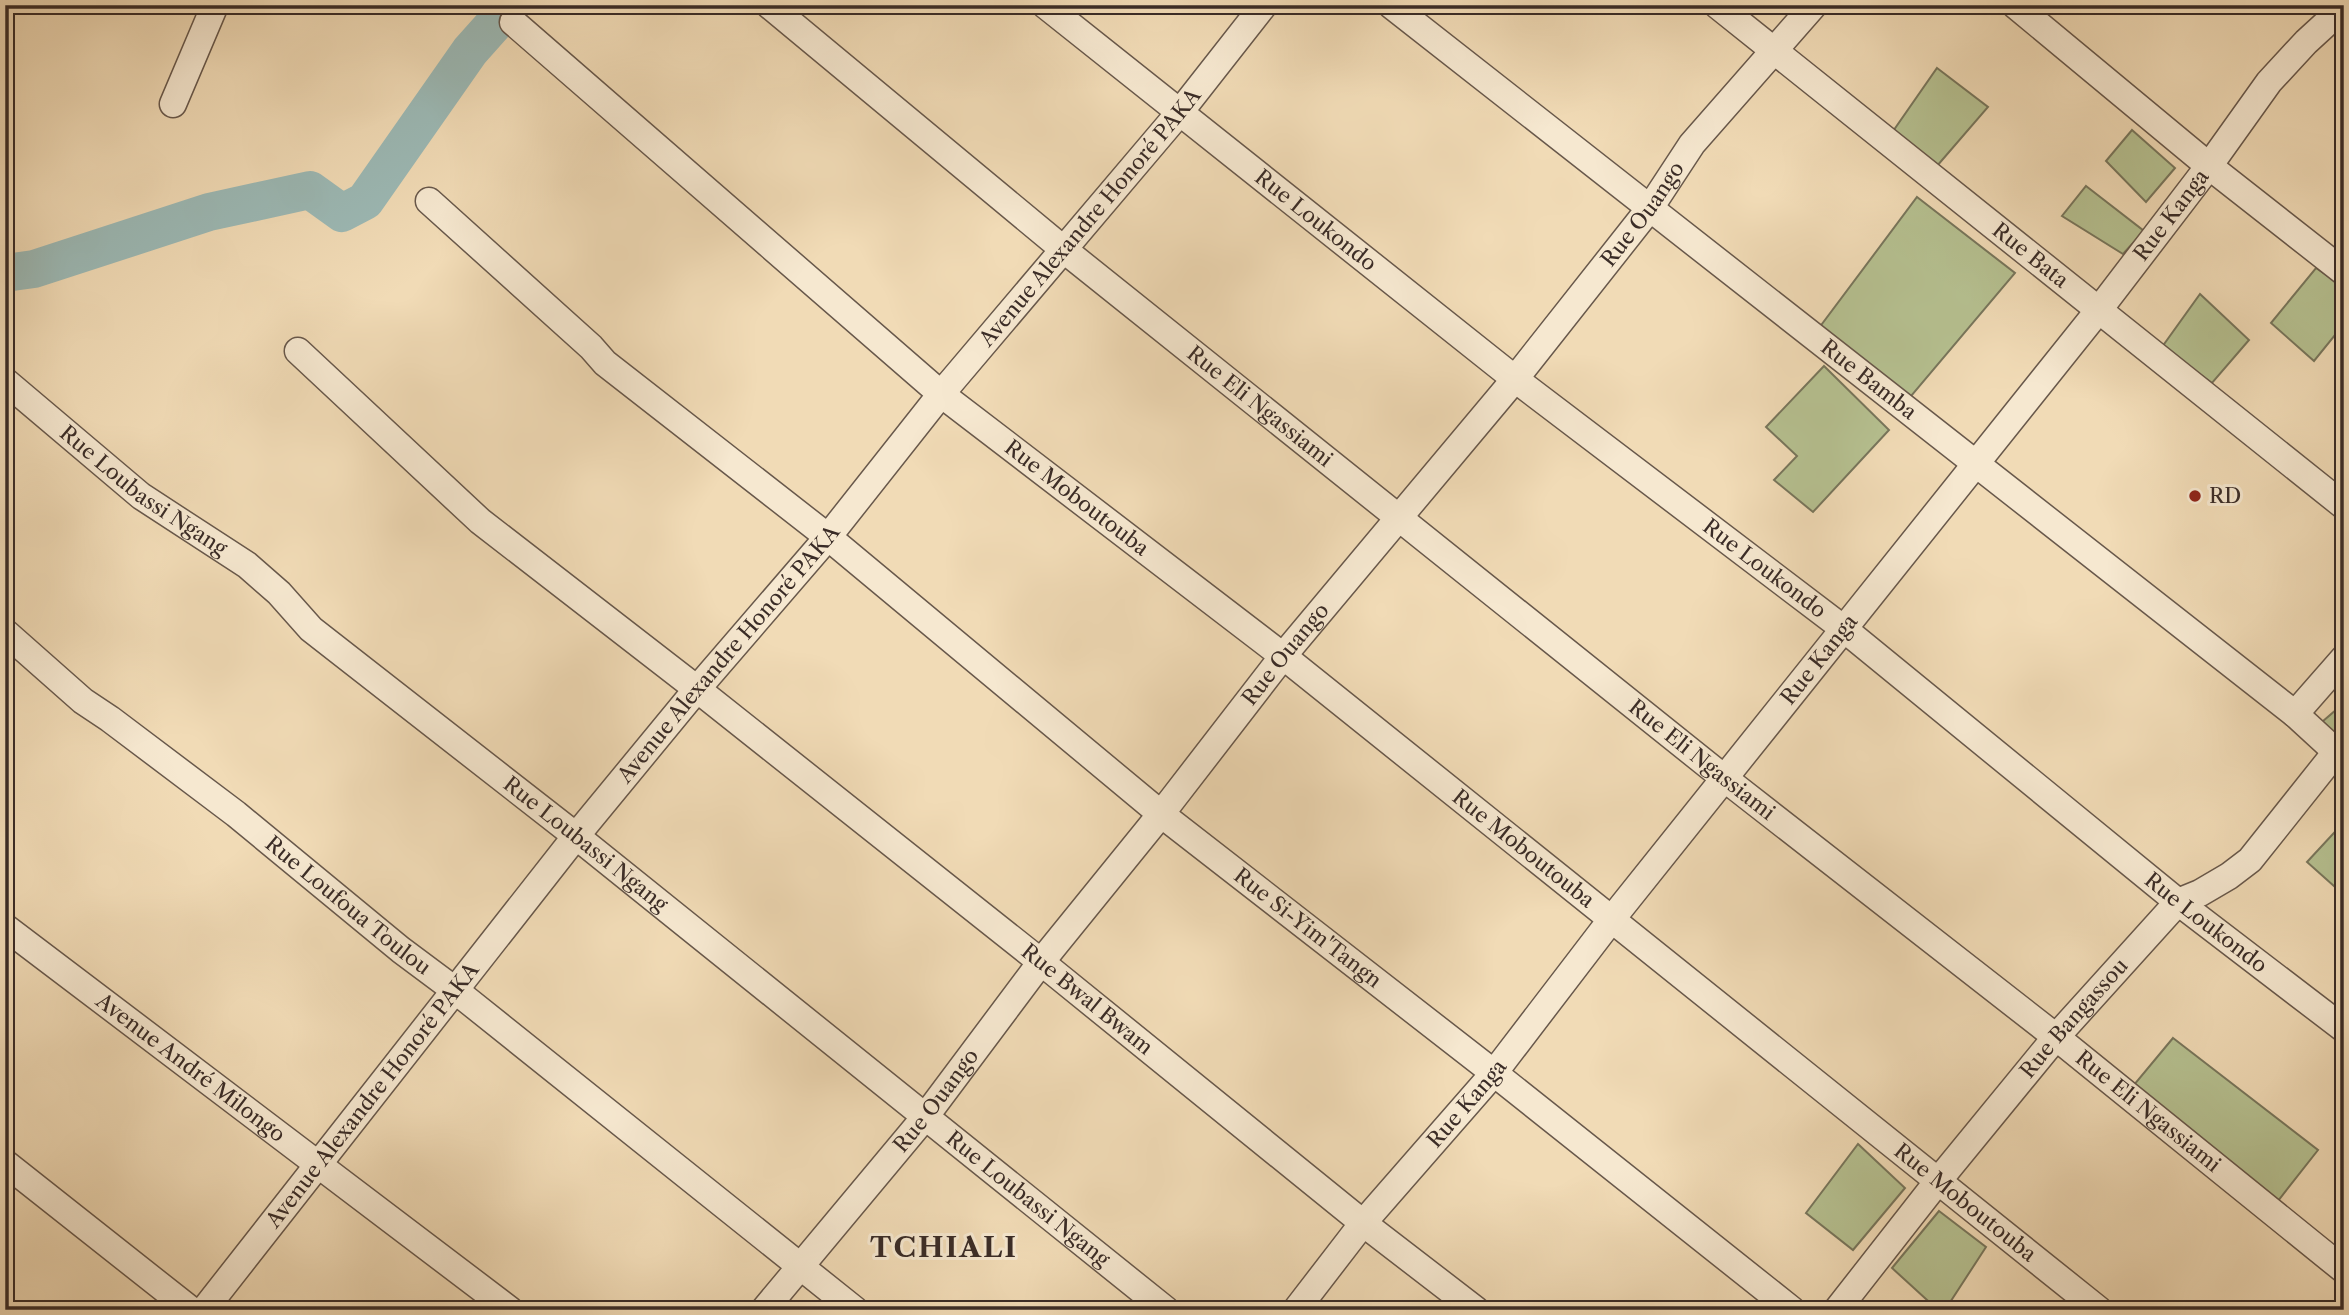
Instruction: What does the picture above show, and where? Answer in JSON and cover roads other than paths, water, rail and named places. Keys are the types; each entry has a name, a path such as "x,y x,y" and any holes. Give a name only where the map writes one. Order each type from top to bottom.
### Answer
{"street":[{"path":"173,104 215,5"},
{"name":"Rue Eli Ngassiami","path":"769,5 1063,249 1724,778 2056,1037 2344,1270"},
{"name":"Rue Loukondo","path":"1045,5 1515,379 1844,629 2178,902 2344,1029"},
{"name":"Avenue Alexandre Honoré PAKA","path":"204,1310 576,836 828,537 1063,249 1180,113 1264,5"},
{"name":"Rue Bamba","path":"1391,5 2295,714 2340,756"},
{"name":"Rue Bata","path":"1717,5 2344,506"},
{"name":"Rue Ouango","path":"764,1310 925,1117 1041,962 1161,814 1283,656 1515,379 1650,208 1692,144 1814,5"},
{"path":"2015,5 2209,166 2344,272"},
{"name":"Rue Kanga","path":"1296,1310 1363,1223 1494,1073 1611,920 2098,312 2283,65 2328,12"},
{"name":"Rue Moboutouba","path":"513,22 942,394 1283,656 2099,1310"},
{"name":"Rue Si-Yim'Tangn","path":"429,201 591,347 605,363 828,537 1161,814 1494,1073 1792,1310"},
{"name":"Rue Bwal Bwam","path":"298,352 480,521 1041,962 1363,1223 1476,1310"},
{"name":"Rue Loubassi Ngang","path":"5,381 141,496 247,565 279,593 311,629 576,836 1167,1310"},
{"name":"Rue Loufoua Toulou","path":"5,632 83,701 236,814 401,950 855,1310"},
{"path":"2295,714 2344,658"},
{"name":"Rue Bangassou","path":"1837,1310 2056,1037 2178,902 2200,893 2250,860 2340,756"},
{"name":"Avenue André Milongo","path":"5,927 510,1310"},
{"path":"5,1163 191,1310"}],"waterway":[{"path":"5,273 34,269 209,212 310,190 342,213 365,201 470,51 511,5"}],"place":[{"name":"RD","path":"2195,496"}],"district":[{"name":"TCHIALI","path":"944,1247"}]}
